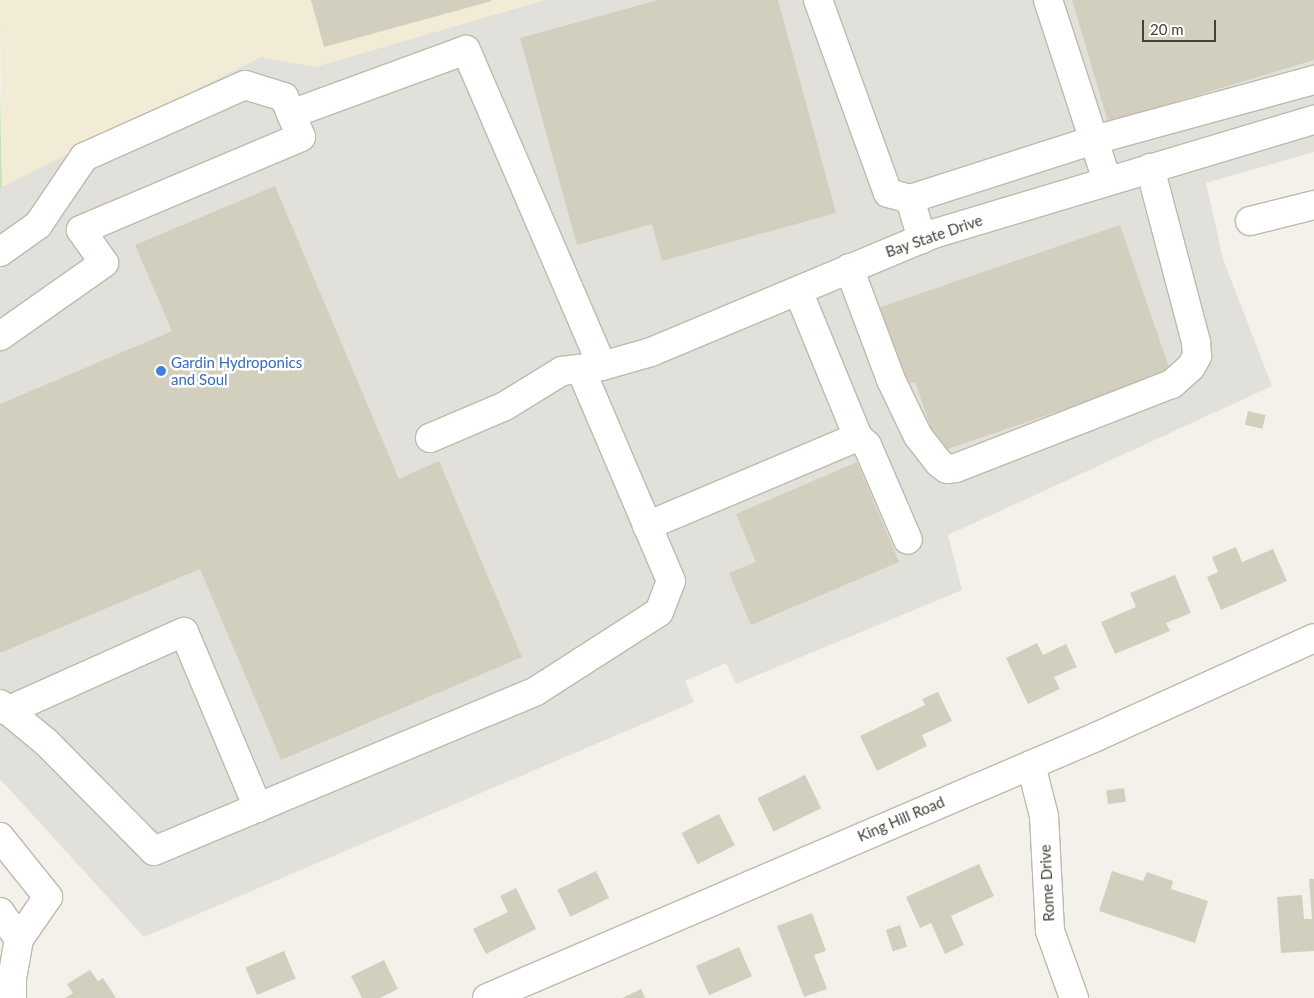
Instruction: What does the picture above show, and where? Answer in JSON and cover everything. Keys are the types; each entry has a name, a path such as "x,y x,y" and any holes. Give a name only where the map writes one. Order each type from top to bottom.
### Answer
{"street":[{"path":"818,0 888,193 910,199 1094,140 1314,80"},
{"path":"1048,0 1107,180"},
{"path":"258,808 184,632 4,708 46,742 154,851 258,808 536,691 659,612 671,581 582,369 466,50 291,114"},
{"path":"0,252 38,225 84,157 245,86 284,97 301,136 81,230"},
{"name":"Bay State Drive","path":"430,438 505,406 529,391 582,369 673,343 922,239 1107,180 1314,120"},
{"path":"849,268 891,380 914,428 939,464 947,469 1172,384 1191,367 1197,356 1196,342 1150,168"},
{"path":"0,336 104,263 58,198"},
{"path":"910,199 922,239"},
{"path":"1250,221 1314,205"},
{"path":"798,291 858,437 867,445 908,540"},
{"path":"648,526 858,437"},
{"name":"King Hill Road","path":"487,998 1031,765 1314,638"},
{"name":"Rome Drive","path":"1031,765 1044,816 1050,931 1074,998"},
{"path":"0,836 48,897 20,939 12,978 12,998"},
{"path":"0,912 20,939"}],"shaded area":[{"path":"0,0 545,0 315,67 261,57 2,187"},
{"path":"545,0 1314,0 1314,152 1206,183 1223,259 1272,386 948,535 962,590 736,684 726,663 685,681 694,702 144,937 0,779 0,188 261,57 315,67"}],"green space":[{"path":"0,90 2,187 0,188"}],"building":[{"path":"311,0 491,0 492,1 324,47"},
{"path":"658,0 778,0 836,213 662,261 652,224 577,245 520,38"},
{"path":"1072,0 1314,0 1314,60 1108,122"},
{"path":"275,186 399,479 439,461 522,657 281,760 200,569 0,653 0,404 172,331 135,245"},
{"path":"1120,225 1171,373 939,452 915,382 904,385 878,308"},
{"path":"1248,411 1266,415 1262,429 1245,425"},
{"path":"857,462 899,562 751,625 729,573 756,562 736,514"},
{"path":"1236,547 1242,562 1273,549 1287,581 1221,610 1207,577 1218,572 1212,557"},
{"path":"1175,575 1191,613 1166,623 1170,631 1115,654 1101,622 1136,607 1130,593"},
{"path":"1037,643 1043,655 1066,644 1077,667 1054,677 1060,689 1028,704 1006,658"},
{"path":"938,692 952,721 922,735 927,746 877,771 860,736 925,705 922,699"},
{"path":"805,775 821,808 774,831 757,798"},
{"path":"1124,788 1126,802 1108,804 1106,791"},
{"path":"719,814 735,845 697,864 682,833"},
{"path":"979,864 994,896 951,916 964,945 945,954 931,923 920,928 906,897"},
{"path":"596,871 609,898 571,917 557,890"},
{"path":"1112,871 1143,881 1147,872 1173,881 1171,889 1208,901 1195,943 1099,911"},
{"path":"1309,879 1314,879 1314,951 1281,953 1277,897 1302,895 1304,919 1312,919"},
{"path":"516,888 536,929 486,954 473,929 508,912 500,896"},
{"path":"812,913 826,951 814,955 827,989 804,997 777,926"},
{"path":"900,925 907,947 893,952 886,930"},
{"path":"739,947 752,976 709,995 696,966"},
{"path":"284,951 296,979 257,995 245,967"},
{"path":"384,960 398,989 380,998 362,998 351,976"},
{"path":"90,970 98,981 103,978 116,998 65,998 73,993 67,984"},
{"path":"641,989 645,998 622,998"}],"place":[{"name":"Gardin Hydroponics and Soul","path":"161,371"}]}
